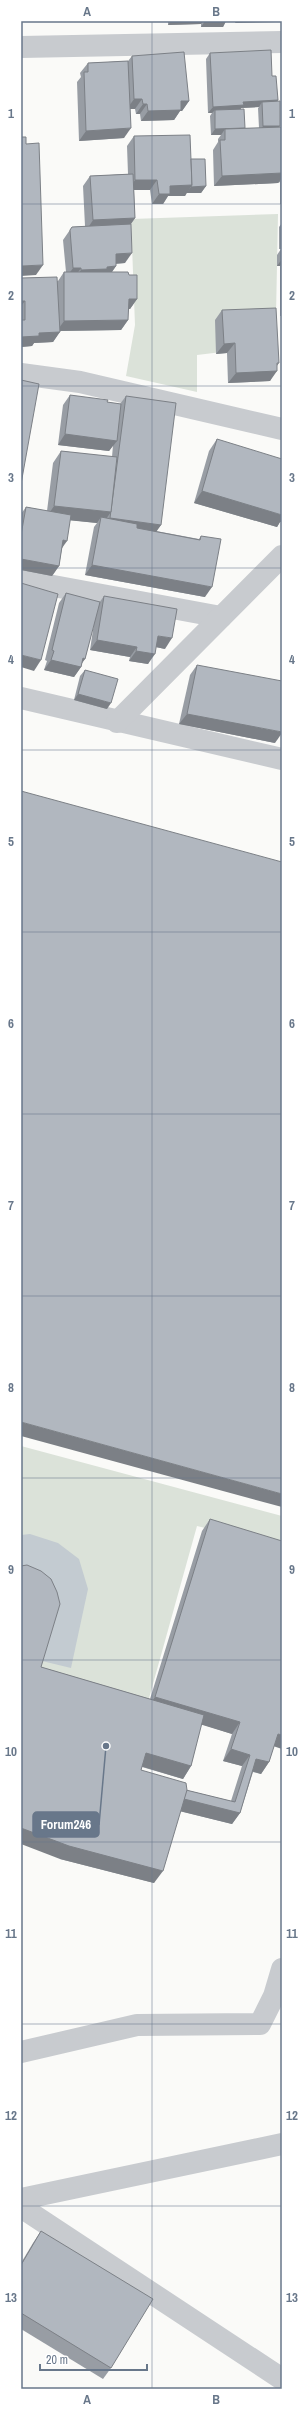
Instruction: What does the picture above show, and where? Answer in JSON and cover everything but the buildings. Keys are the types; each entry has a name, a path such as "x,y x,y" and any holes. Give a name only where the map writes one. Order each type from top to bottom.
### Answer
{"street":[{"path":"21,47 282,42"},
{"path":"21,374 80,382 282,429"},
{"path":"117,722 282,556"},
{"path":"21,580 221,618"},
{"path":"21,698 117,722 282,759"},
{"path":"21,2052 137,2025 260,2024 274,1996 282,1969"},
{"path":"21,2199 282,2144"},
{"path":"21,2206 282,2379"}],"shaded area":[{"path":"278,214 276,316 222,352 197,355 197,392 126,376 135,325 131,219"},
{"path":"21,1446 282,1516 282,1547 197,1526 146,1709 37,1678 21,1574"},
{"path":"30,1534 58,1543 79,1559 88,1589 71,1668 42,1661 21,1574 21,1535"}],"place":[{"name":"Forum246","path":"106,1746"}]}
